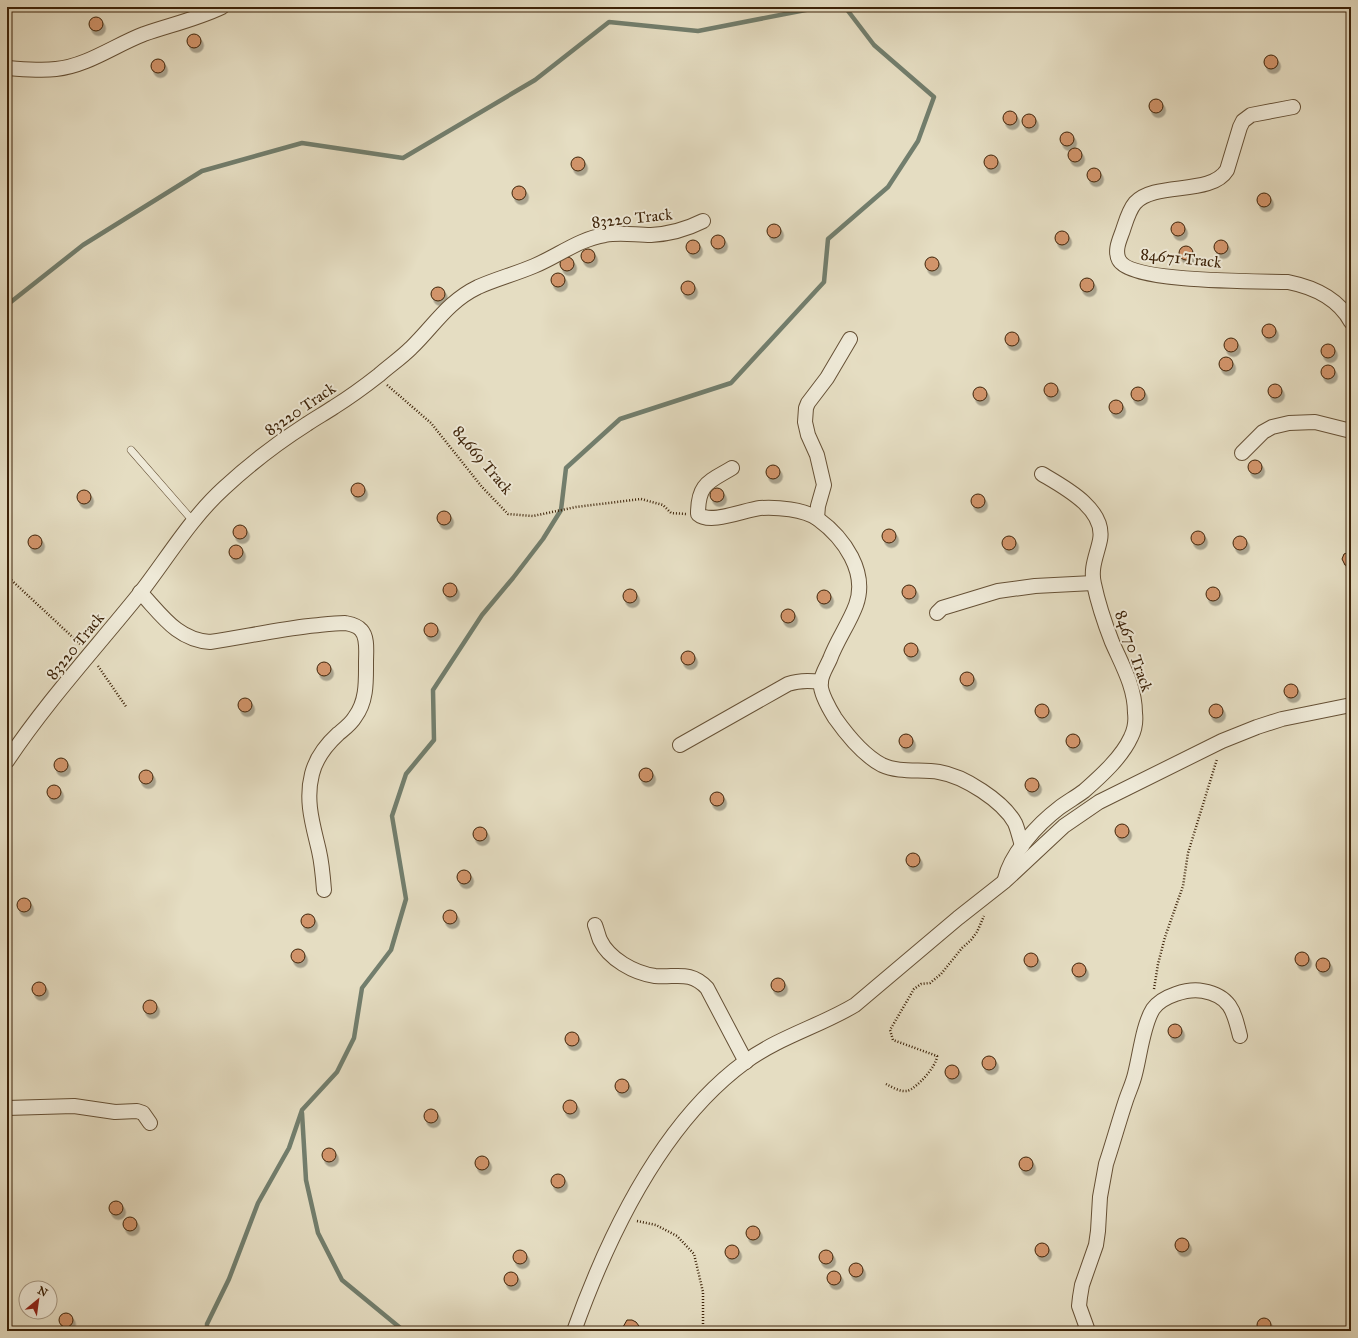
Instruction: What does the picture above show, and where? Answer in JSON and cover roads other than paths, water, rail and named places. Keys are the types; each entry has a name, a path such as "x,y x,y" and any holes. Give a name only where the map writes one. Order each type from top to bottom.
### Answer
{"street":[{"path":"7,68 56,69 72,66 89,60 135,38 203,16 222,7"},
{"name":"84671 Track","path":"1293,108 1251,115 1243,120 1227,170 1220,178 1214,181 1178,189 1150,193 1136,202 1131,208 1118,245 1118,259 1122,264 1136,271 1172,277 1288,282 1302,285 1328,297 1339,306 1351,322"},
{"name":"83220 Track","path":"7,761 28,729 140,592 209,502 252,463 284,439 335,407 377,376 410,349 450,305 475,289 535,266 592,238 620,234 668,233 683,230 703,221"},
{"path":"817,518 818,506 824,484 817,455 808,435 805,422 806,408 808,403 827,378 850,339"},
{"path":"1242,454 1263,432 1272,427 1315,422 1351,431"},
{"path":"732,468 707,482 703,487 698,500 698,514 708,518 759,508 791,509 817,518 841,540 851,555 858,576 858,596 855,606 832,653 821,682 827,704 847,733 873,759 883,765 895,769 939,772 954,776 967,783 997,803 1008,813 1015,824 1022,846"},
{"name":"84670 Track","path":"1005,881 1009,866 1022,846 1047,818 1060,807 1083,792 1110,765 1123,750 1132,736 1135,727 1134,701 1129,679 1112,641 1093,583 1093,563 1101,530 1092,511 1080,499 1042,474"},
{"path":"937,613 942,608 952,604 998,591 1035,586 1093,583"},
{"path":"140,592 180,632 200,642 210,642 336,623 347,623 361,629 366,642 366,683 364,698 355,718 328,744 322,752 315,765 310,784 310,810 322,864 324,890"},
{"path":"680,745 788,684 805,680 821,682"},
{"path":"574,1331 593,1281 639,1187 677,1131 699,1103 720,1082 763,1050 842,1013 855,1005 952,923 1005,881 1064,826 1099,802 1222,741 1282,719 1351,705"},
{"path":"595,925 604,947 611,956 630,968 651,975 691,977 701,982 707,988 746,1062"},
{"path":"1088,1331 1079,1306 1082,1285 1096,1245 1106,1164 1135,1075 1148,1023 1154,1009 1169,997 1187,991 1197,990 1212,992 1222,998 1233,1011 1240,1036"},
{"path":"7,1108 74,1106 115,1112 137,1111 143,1113 150,1124"}],"lane":[{"path":"131,450 193,521"}],"waterway":[{"path":"7,305 83,245 202,171 302,143 403,158 535,80 609,22 698,31 821,7"},
{"path":"207,1331 207,1324 229,1279 258,1203 289,1148 302,1110 337,1072 354,1038 362,988 391,950 406,899 392,816 406,774 434,740 433,690 482,615 543,539 561,510 566,468 620,419 731,383 824,282 828,239 888,187 918,141 934,97 874,45 845,7"},
{"path":"302,1113 306,1180 318,1233 342,1280 404,1331"}]}
